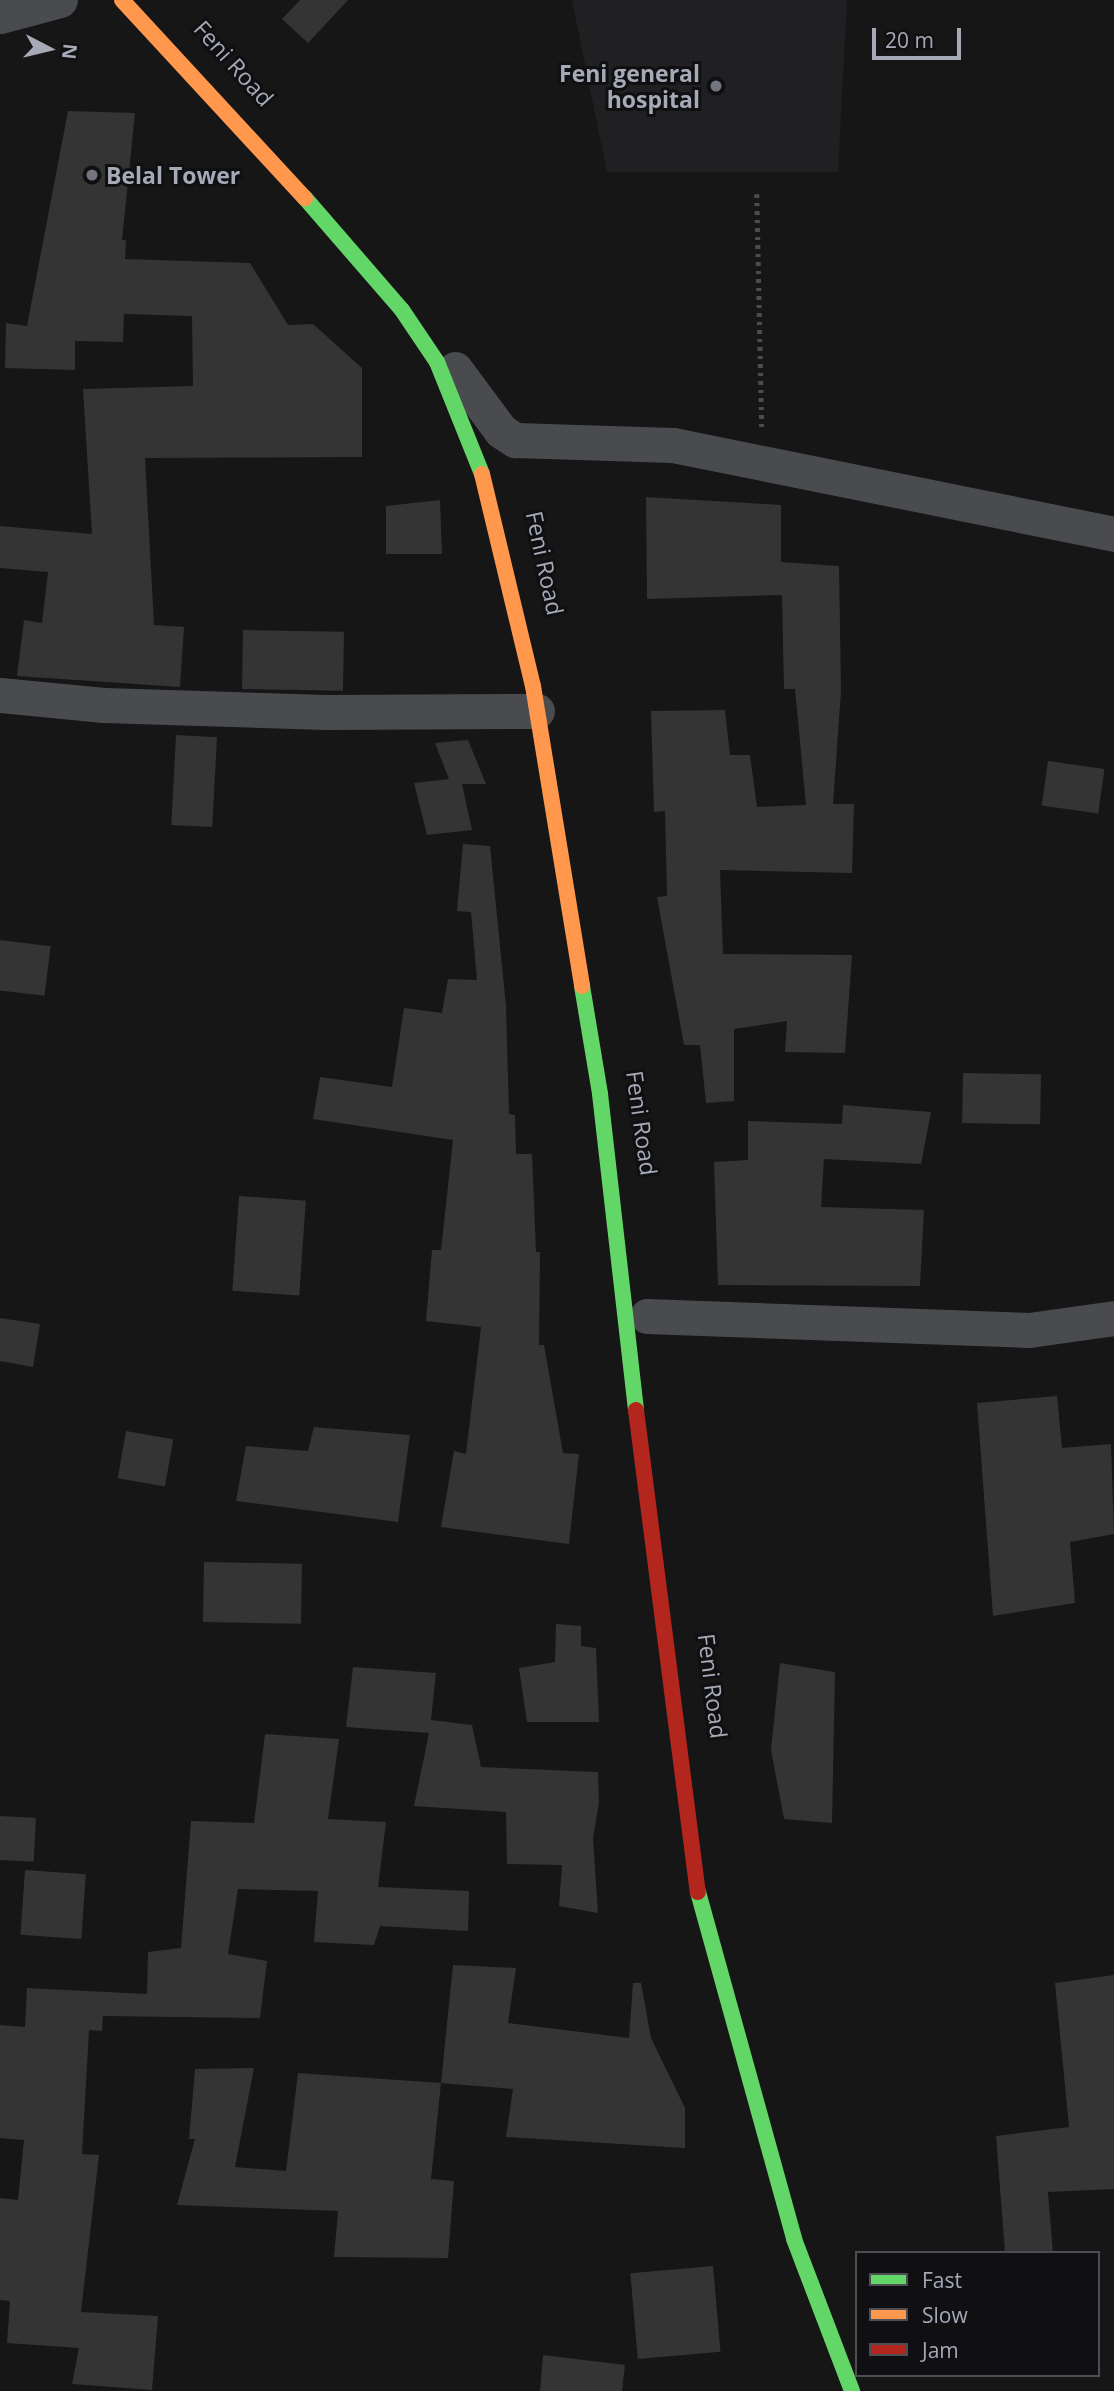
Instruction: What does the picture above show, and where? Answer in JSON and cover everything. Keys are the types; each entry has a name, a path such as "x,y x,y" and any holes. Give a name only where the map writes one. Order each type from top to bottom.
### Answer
{"main road":[{"path":"122,0 346,242 402,310 437,362 468,431 490,498 537,710 600,1094 623,1264 645,1487 701,1912 794,2239 852,2391"},
{"name":"Feni Road","path":"175,31 356,231 427,319 455,369 502,481"},
{"name":"Feni Road","path":"531,603 601,1003 631,1207"},
{"name":"Feni Road","path":"686,1657 719,1916 804,2209"},
{"path":"835,2296 855,2353"}],"street":[{"path":"0,16 61,0"},
{"path":"455,369 501,431 515,440 673,445 763,466 779,465 1114,534"},
{"path":"0,695 228,709 537,710"},
{"path":"646,1316 1029,1330 1114,1318"}],"path":[{"path":"757,194 763,466"}],"shaded area":[{"name":"Feni general hospital","path":"572,0 847,0 838,172 607,172"}],"building":[{"path":"300,0 348,0 308,43 282,19"},
{"path":"68,111 135,113 122,240 126,240 125,259 250,263 288,325 313,324 362,368 362,457 145,458 154,625 184,627 180,687 17,676 24,620 42,623 48,572 0,568 0,526 92,534 83,389 193,386 192,316 124,314 123,342 75,341 75,370 5,368 6,323 27,326"},
{"path":"646,497 781,505 781,562 839,566 841,691 833,804 854,804 852,873 720,870 723,954 852,955 845,1053 785,1052 787,1021 734,1029 734,1101 706,1103 700,1045 684,1045 657,897 667,896 665,811 654,812 651,711 725,710 730,755 750,755 757,807 806,805 795,689 784,689 782,595 647,599"},
{"path":"440,500 442,554 386,554 386,506"},
{"path":"243,630 344,632 343,691 242,689"},
{"path":"176,735 217,737 212,827 171,825"},
{"path":"468,740 486,784 462,784 472,830 427,835 414,783 449,779 435,743"},
{"path":"1048,761 1104,769 1098,813 1042,806"},
{"path":"463,844 490,846 506,1006 509,1114 515,1115 516,1154 532,1154 536,1252 540,1252 539,1345 544,1345 563,1453 579,1454 569,1544 441,1527 454,1451 466,1454 481,1327 426,1321 432,1250 441,1250 453,1140 313,1119 320,1077 392,1087 404,1008 442,1013 448,979 477,980 471,912 457,911"},
{"path":"0,940 51,946 45,996 0,990"},
{"path":"963,1073 1041,1074 1040,1124 962,1123"},
{"path":"843,1105 931,1112 921,1164 824,1159 821,1207 924,1210 920,1286 718,1285 714,1162 748,1160 748,1121 842,1124"},
{"path":"239,1196 306,1201 299,1295 232,1291"},
{"path":"0,1318 40,1324 33,1367 0,1361"},
{"path":"1057,1396 1062,1448 1111,1444 1114,1534 1070,1542 1075,1603 993,1616 977,1403"},
{"path":"314,1427 410,1435 398,1522 236,1501 246,1446 308,1451"},
{"path":"126,1431 173,1439 165,1487 118,1478"},
{"path":"204,1562 302,1564 301,1624 203,1622"},
{"path":"556,1624 581,1626 581,1646 596,1648 599,1722 527,1722 519,1668 555,1662"},
{"path":"780,1663 835,1672 832,1823 784,1819 771,1750"},
{"path":"353,1667 436,1673 431,1720 472,1725 481,1767 598,1772 599,1802 593,1839 598,1913 559,1906 562,1865 507,1864 506,1812 414,1806 429,1733 346,1727"},
{"path":"265,1734 339,1739 328,1819 386,1822 378,1887 469,1891 468,1931 380,1926 374,1945 314,1942 318,1891 238,1889 228,1954 267,1961 260,2018 103,2016 102,2031 89,2030 82,2154 99,2155 81,2312 158,2316 152,2390 72,2384 79,2348 7,2343 10,2301 0,2300 0,2198 18,2200 24,2140 0,2138 0,2025 25,2027 27,1988 147,1994 148,1952 181,1948 191,1821 254,1823"},
{"path":"0,1816 36,1818 34,1862 0,1860"},
{"path":"25,1870 86,1874 81,1939 20,1935"},
{"path":"453,1965 516,1968 508,2023 629,2038 633,1983 641,1983 651,2038 685,2108 685,2148 506,2137 513,2089 441,2083"},
{"path":"1114,1975 1114,2189 1048,2192 1053,2251 1005,2251 996,2136 1069,2127 1055,1983"},
{"path":"254,2068 235,2167 286,2171 298,2073 441,2083 431,2179 454,2181 448,2258 334,2257 338,2211 177,2205 195,2139 189,2139 195,2069"},
{"path":"713,2266 720,2352 638,2359 630,2273"},
{"path":"543,2355 625,2365 622,2391 540,2391"}],"traffic: fast":[{"path":"305,198 402,310 437,362 482,474"},
{"path":"582,986 600,1094 636,1410"},
{"path":"698,1892 794,2239 852,2391"}],"traffic: slow":[{"path":"122,0 305,198"},
{"path":"482,474 533,686 582,986"}],"traffic: jam":[{"path":"636,1410 698,1892"}],"place":[{"name":"Feni general hospital","path":"716,86"},
{"name":"Belal Tower","path":"92,175"}]}
